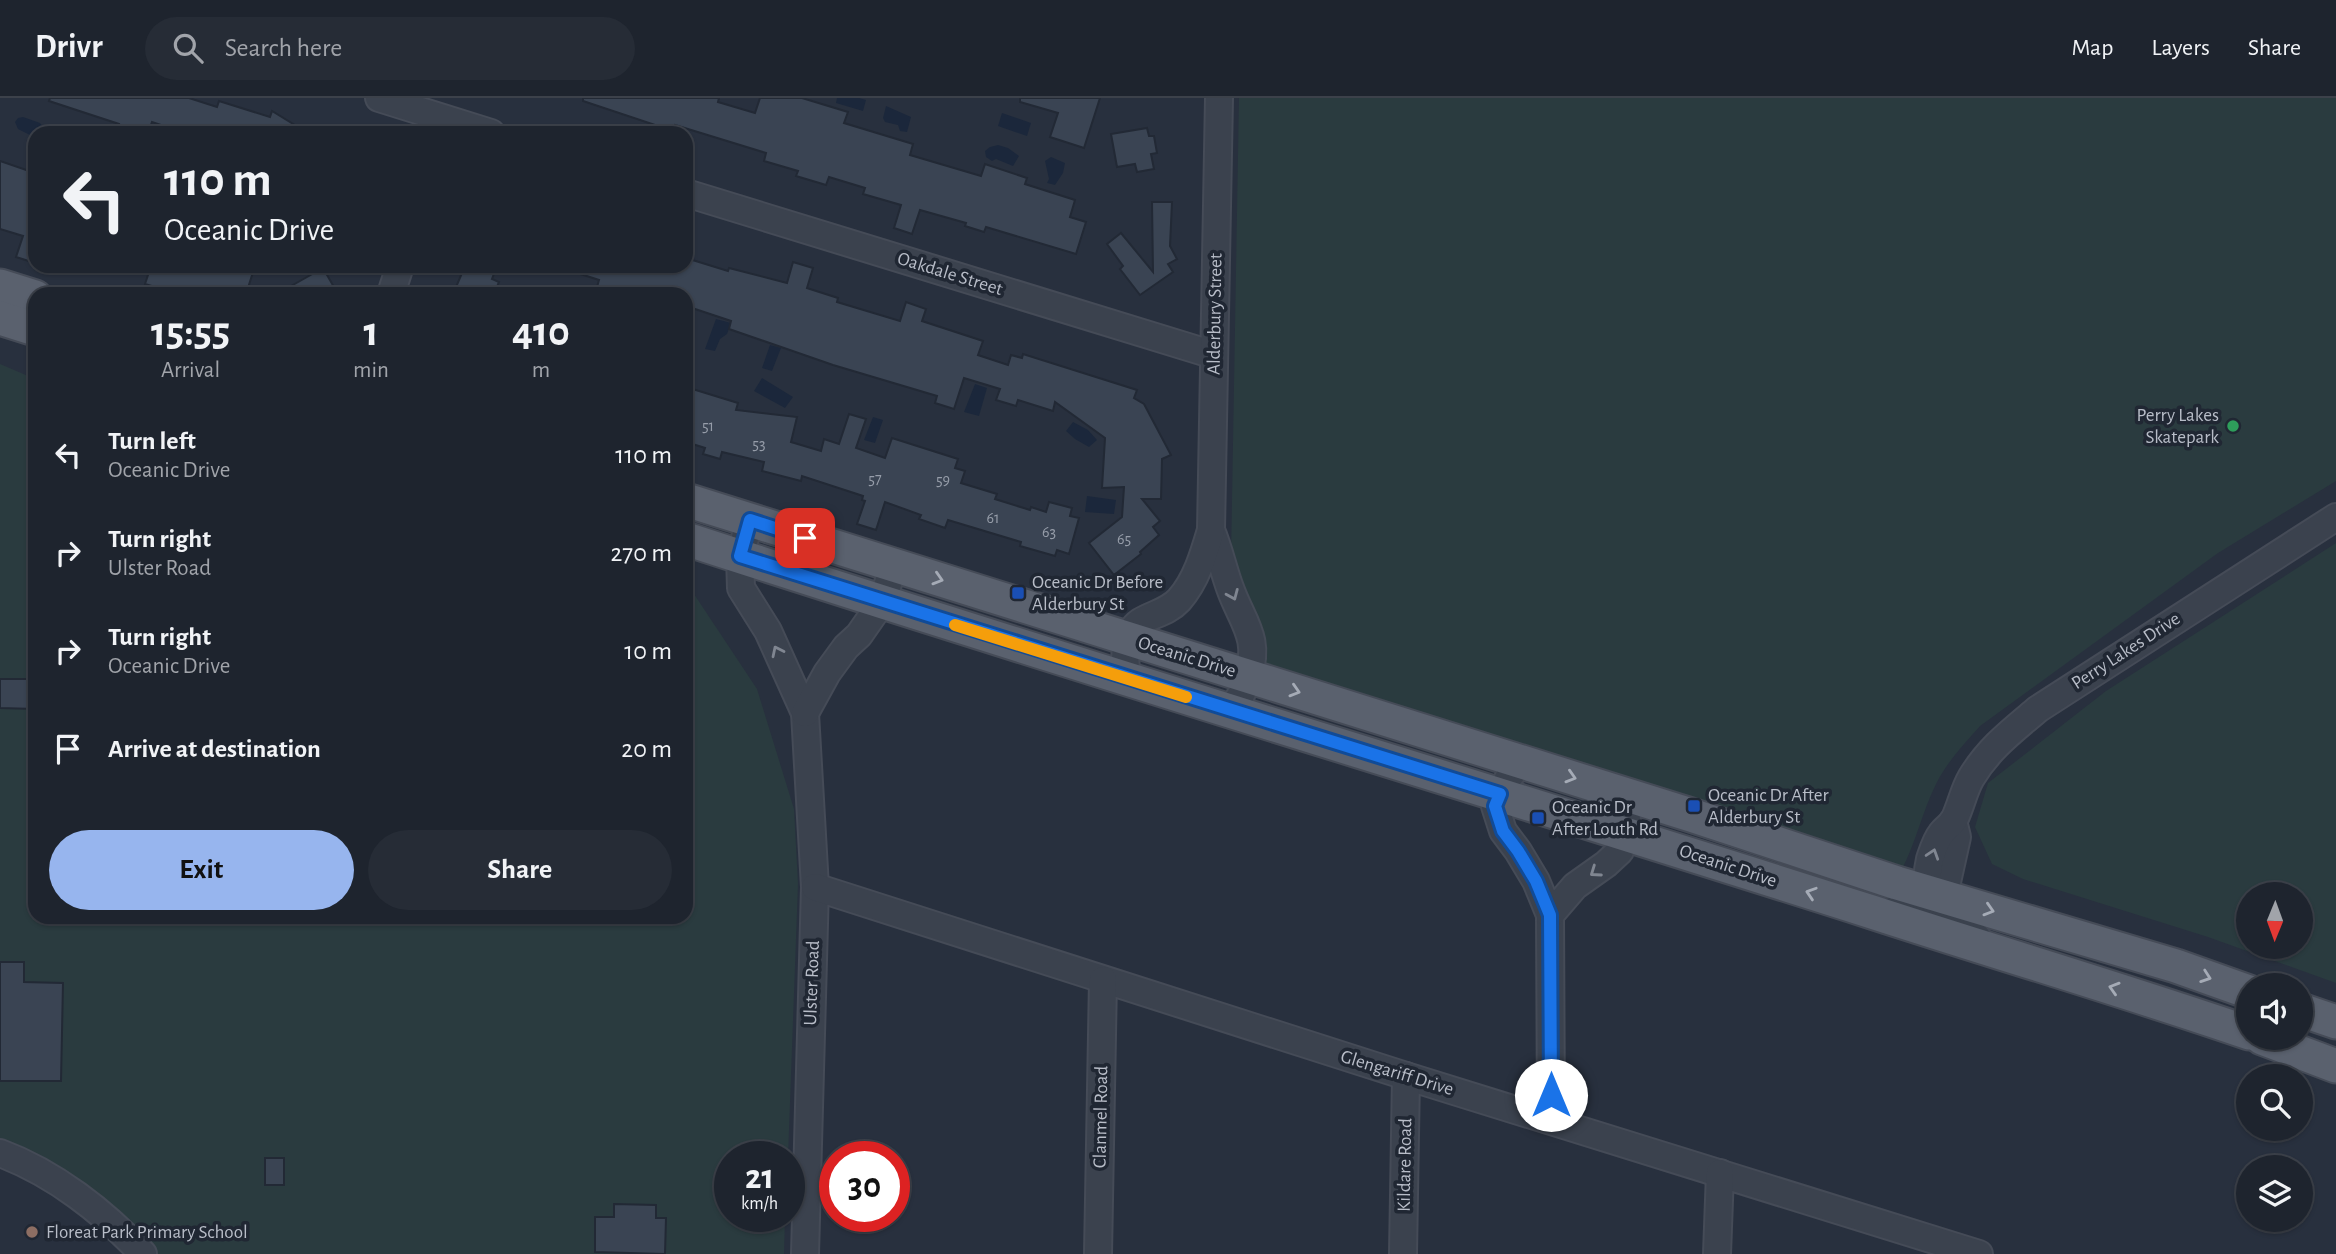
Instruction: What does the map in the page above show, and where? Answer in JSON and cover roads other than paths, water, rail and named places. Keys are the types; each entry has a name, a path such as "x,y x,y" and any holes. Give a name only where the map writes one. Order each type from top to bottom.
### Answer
{"main road":[{"path":"0,286 28,295"},
{"path":"0,318 28,327"},
{"name":"Oceanic Drive","path":"693,502 1929,892 2176,966 2236,987"},
{"name":"Oceanic Drive","path":"693,541 1626,833 2236,1028"},
{"path":"2313,1014 2336,1023"},
{"path":"2294,1050 2336,1066"}],"street":[{"path":"379,98 471,126"},
{"name":"Alderbury Street","path":"1129,639 1136,626 1177,603 1202,558 1212,530 1219,98"},
{"name":"Oakdale Street","path":"693,195 1214,355"},
{"name":"Perry Lakes Drive","path":"1929,892 1926,876 1940,834 1954,821 1970,780 1995,744 2038,709 2336,517"},
{"name":"Ulster Road","path":"750,520 740,556 741,587 768,631 805,713 815,887 805,1254"},
{"name":"Alderbury Street","path":"1212,530 1228,585 1253,642 1254,654 1248,676 1238,702 1230,710"},
{"path":"805,713 827,673 882,602 894,565"},
{"path":"1128,678 1125,669 1129,639"},
{"path":"1521,762 1509,777 1495,806 1503,831 1536,881 1550,915 1551,1120"},
{"path":"1550,915 1575,886 1606,864 1620,850 1626,833 1627,819 1620,793"},
{"name":"Glengariff Drive","path":"815,887 1406,1076 1979,1254"},
{"path":"1876,914 1914,904 1929,892 1938,910 1951,923 2011,955"},
{"name":"Clanmel Road","path":"1098,1254 1103,980"},
{"name":"Kildare Road","path":"1403,1254 1406,1076"},
{"path":"0,1153 65,1187 103,1216 143,1254"},
{"path":"1717,1254 1720,1173"}],"water":[{"path":"837,98 866,100 863,111 836,103"},
{"path":"886,106 911,117 907,132 900,131 898,125 885,122 883,118"},
{"path":"1002,113 1031,123 1027,136 998,126"},
{"path":"23,117 42,126 28,126 28,134 18,129 15,122"},
{"path":"998,145 1019,156 1013,166 986,157 985,151"},
{"path":"1051,157 1065,163 1063,173 1055,185 1047,183 1049,179 1045,161"},
{"path":"716,319 731,323 715,351 705,349"},
{"path":"770,345 781,348 772,371 762,368"},
{"path":"762,378 793,397 785,408 754,391"},
{"path":"975,384 987,388 979,416 964,412"},
{"path":"873,417 883,420 875,443 864,440"},
{"path":"1073,422 1088,430 1097,440 1089,447 1075,439 1066,431"},
{"path":"1087,496 1116,500 1114,514 1085,512"}],"place":[{"name":"Perry Lakes Skatepark","path":"2233,426"},
{"name":"Oceanic Dr Before Alderbury St","path":"1018,593"},
{"name":"Oceanic Dr After Alderbury St","path":"1694,806"},
{"name":"Oceanic Dr After Louth Rd","path":"1538,818"},
{"name":"Floreat Park Primary School","path":"32,1232"}]}
